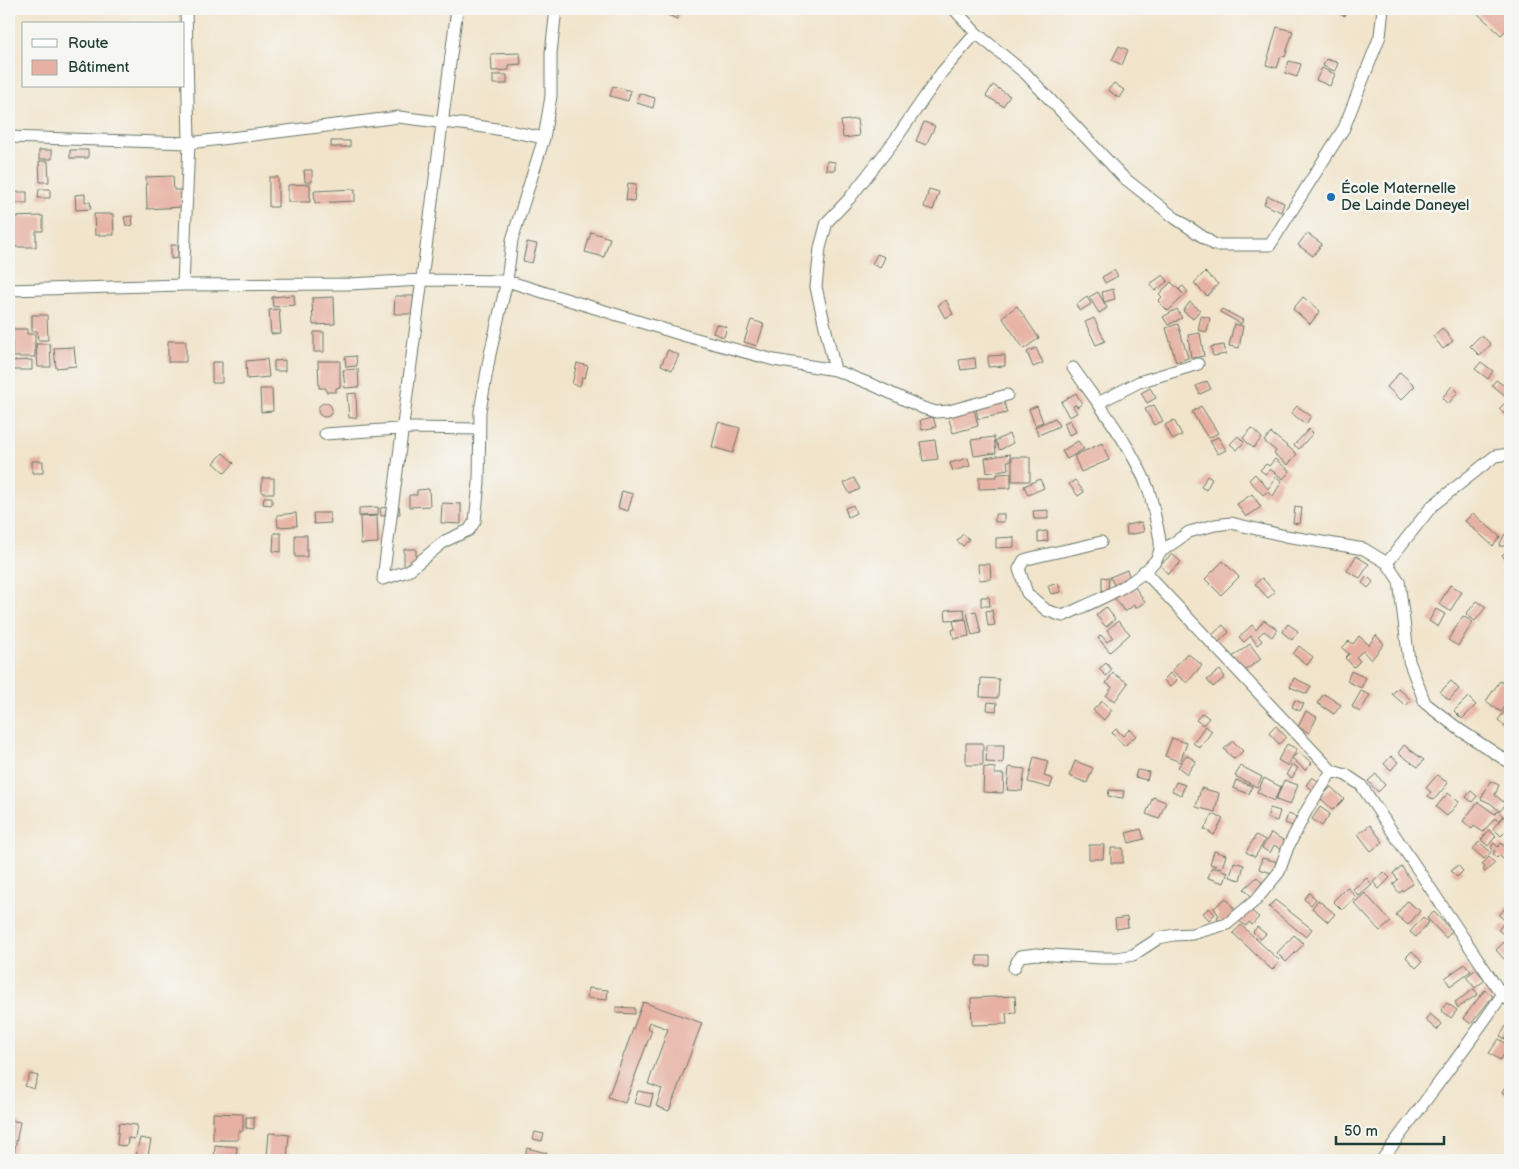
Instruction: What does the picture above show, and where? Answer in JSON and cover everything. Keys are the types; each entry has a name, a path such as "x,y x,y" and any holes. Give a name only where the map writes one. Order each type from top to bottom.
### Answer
{"street":[{"path":"183,285 189,143 186,9"},
{"path":"457,9 384,579 408,571 445,541 470,530 475,521 479,483 480,411 490,354 507,281 512,240 544,138 551,96 551,53 556,9"},
{"path":"954,9 976,32 1026,74 1123,177 1175,218 1215,245 1270,245 1344,128 1380,36 1383,9"},
{"path":"835,370 816,287 820,248 827,222 849,199 890,148 942,72 976,32"},
{"path":"9,136 189,143 398,116 486,126 544,138"},
{"path":"9,290 183,285 350,284 422,280 507,281 686,336 774,360 835,370 936,412 950,411 1008,396"},
{"path":"1098,403 1140,382 1198,364"},
{"path":"1073,368 1138,465 1150,493 1160,540 1159,553 1155,561 1144,571 1117,591 1063,616 1046,610 1027,593 1020,569 1024,560 1101,542"},
{"path":"325,434 403,428 479,429"},
{"path":"1387,563 1432,506 1495,456 1510,454"},
{"path":"1159,553 1189,532 1231,523 1286,536 1364,549 1387,563 1399,581 1409,661 1425,703 1460,730 1510,762"},
{"path":"1144,571 1332,770 1346,775 1361,785 1506,998"},
{"path":"1014,968 1020,956 1036,954 1118,958 1133,954 1159,938 1192,934 1227,924 1256,900 1279,872 1288,847 1308,808 1332,770"},
{"path":"1382,1160 1482,1026 1506,998 1510,983"},
{"path":"9,1160 14,1160"}],"building":[{"path":"671,9 680,12 677,19 668,15"},
{"path":"1327,9 1348,9 1345,16"},
{"path":"1475,9 1504,9 1510,14 1510,26 1501,35"},
{"path":"1277,27 1293,31 1285,57 1281,56 1277,68 1266,65"},
{"path":"1119,46 1128,50 1122,65 1112,60"},
{"path":"520,53 521,64 509,65 509,70 492,71 491,54"},
{"path":"1326,59 1338,63 1335,71 1323,66"},
{"path":"1289,61 1301,64 1297,77 1285,73"},
{"path":"1322,68 1335,74 1330,86 1316,80"},
{"path":"493,75 507,75 507,84 493,84"},
{"path":"1114,83 1124,90 1119,98 1108,90"},
{"path":"993,85 1010,96 1003,106 986,96"},
{"path":"613,86 631,91 628,101 610,96"},
{"path":"639,93 655,98 653,108 637,103"},
{"path":"857,119 859,136 843,138 841,121"},
{"path":"924,122 935,126 926,145 916,141"},
{"path":"331,141 350,141 350,147 331,147"},
{"path":"39,150 52,150 52,159 39,159"},
{"path":"70,150 88,150 88,158 70,158"},
{"path":"39,161 48,161 49,182 40,182"},
{"path":"827,161 835,162 835,170 826,170"},
{"path":"304,170 312,170 312,182 305,182"},
{"path":"173,176 174,190 181,190 182,207 147,209 146,177"},
{"path":"269,177 278,177 278,207 269,207"},
{"path":"628,183 636,184 634,201 626,200"},
{"path":"310,184 310,202 288,202 288,185"},
{"path":"39,189 50,189 50,198 38,198"},
{"path":"355,189 355,201 315,203 314,191"},
{"path":"929,189 939,192 933,210 924,207"},
{"path":"12,192 27,192 27,203 12,203"},
{"path":"85,194 85,202 90,202 91,209 76,210 75,195"},
{"path":"1268,196 1284,203 1281,212 1264,204"},
{"path":"94,214 113,214 114,235 95,235"},
{"path":"43,216 43,231 36,231 36,247 11,247 10,217"},
{"path":"132,216 133,225 126,226 124,217"},
{"path":"591,232 610,238 604,257 585,252"},
{"path":"1307,233 1322,244 1313,256 1298,245"},
{"path":"527,242 537,244 532,263 523,261"},
{"path":"171,245 178,245 178,258 171,259"},
{"path":"877,254 885,257 880,268 872,264"},
{"path":"1114,270 1118,276 1105,283 1102,277"},
{"path":"1205,272 1218,284 1207,296 1194,283"},
{"path":"1163,275 1168,281 1155,291 1150,284"},
{"path":"1171,282 1183,294 1179,289 1183,286 1188,292 1168,311 1158,301 1162,297 1159,294"},
{"path":"1113,289 1115,299 1104,302 1102,292"},
{"path":"1098,292 1107,308 1099,313 1089,297"},
{"path":"294,295 295,305 273,307 272,297"},
{"path":"395,296 415,296 414,314 394,314"},
{"path":"334,297 335,324 313,325 312,298"},
{"path":"1087,297 1091,304 1080,311 1076,305"},
{"path":"1303,297 1320,311 1310,324 1293,309"},
{"path":"946,300 953,314 945,318 938,305"},
{"path":"1190,302 1200,310 1193,319 1183,311"},
{"path":"1017,306 1039,338 1024,349 1002,317"},
{"path":"279,309 281,333 271,334 269,310"},
{"path":"1177,309 1182,318 1168,325 1163,317"},
{"path":"1222,309 1243,320 1241,324 1220,312"},
{"path":"32,315 47,315 48,340 38,340 37,331 32,331"},
{"path":"1201,316 1210,318 1207,332 1198,330"},
{"path":"1094,318 1105,341 1096,345 1085,322"},
{"path":"751,320 764,324 757,346 744,342"},
{"path":"716,324 727,327 724,337 713,333"},
{"path":"1178,324 1188,358 1176,362 1166,328"},
{"path":"1234,324 1243,326 1239,348 1229,346"},
{"path":"1442,328 1453,341 1443,349 1433,336"},
{"path":"12,329 27,329 27,334 35,334 35,357 12,357"},
{"path":"314,332 324,332 324,352 314,352"},
{"path":"1200,333 1204,356 1191,358 1188,335"},
{"path":"1481,335 1491,344 1480,356 1470,346"},
{"path":"168,341 186,341 186,362 168,362"},
{"path":"36,344 50,344 51,367 38,367"},
{"path":"1224,345 1226,354 1213,356 1211,347"},
{"path":"74,347 76,366 56,368 54,348"},
{"path":"1036,348 1043,363 1033,367 1027,352"},
{"path":"668,350 679,355 672,370 661,365"},
{"path":"1005,355 1005,366 988,367 988,356"},
{"path":"356,356 357,366 346,367 345,357"},
{"path":"975,358 976,368 961,370 959,360"},
{"path":"267,359 269,377 247,379 246,361"},
{"path":"32,360 32,370 10,370 10,361"},
{"path":"285,360 285,371 274,371 274,361"},
{"path":"318,361 340,361 340,387 336,388 336,392 326,392 326,388 319,388"},
{"path":"212,362 222,362 222,383 212,383"},
{"path":"1481,362 1493,371 1488,379 1475,369"},
{"path":"577,363 588,366 585,378 582,377 580,386 572,384"},
{"path":"358,369 359,387 345,388 343,370"},
{"path":"1400,372 1415,386 1401,400 1387,387"},
{"path":"1496,380 1510,390 1506,396 1492,385"},
{"path":"1207,381 1211,389 1200,394 1196,386"},
{"path":"1452,386 1458,392 1448,404 1442,398"},
{"path":"1150,388 1156,398 1147,403 1141,393"},
{"path":"260,389 272,389 273,411 261,412"},
{"path":"356,393 357,417 349,418 347,394"},
{"path":"1076,393 1082,404 1077,407 1076,405 1073,406 1077,413 1069,417 1061,402"},
{"path":"1004,402 1007,413 978,419 976,408"},
{"path":"322,403 328,403 332,410 328,417 322,417 318,413 318,407"},
{"path":"1505,403 1510,407 1510,419 1499,409"},
{"path":"1154,405 1163,421 1154,425 1145,409"},
{"path":"1037,406 1043,422 1035,425 1029,409"},
{"path":"1201,406 1218,433 1208,438 1192,412"},
{"path":"1297,406 1311,416 1306,424 1291,413"},
{"path":"974,409 978,426 953,433 948,416"},
{"path":"933,417 936,427 922,430 920,420"},
{"path":"1055,418 1059,426 1039,435 1035,427"},
{"path":"1070,420 1076,432 1069,435 1064,423"},
{"path":"1174,420 1182,435 1173,440 1165,425"},
{"path":"718,422 740,428 733,453 712,447"},
{"path":"1252,428 1262,438 1253,448 1243,438"},
{"path":"1309,429 1313,433 1299,449 1294,445"},
{"path":"1271,433 1297,454 1288,465 1274,454 1276,451 1264,441"},
{"path":"1009,434 1013,443 1000,450 995,441"},
{"path":"1238,436 1244,442 1237,450 1230,444"},
{"path":"994,437 996,453 974,456 971,440"},
{"path":"1218,437 1226,450 1218,454 1210,441"},
{"path":"935,440 938,459 923,461 920,442"},
{"path":"1078,441 1084,449 1067,459 1062,451"},
{"path":"1102,443 1109,460 1081,472 1074,456"},
{"path":"223,453 234,463 225,473 214,463"},
{"path":"1010,454 1011,461 1007,461 1008,469 987,473 985,458"},
{"path":"1012,457 1030,457 1030,481 1012,481"},
{"path":"968,458 970,466 953,471 950,463"},
{"path":"1275,459 1290,471 1283,479 1270,469 1265,474 1260,470 1266,464 1269,466"},
{"path":"32,461 43,461 43,473 32,473"},
{"path":"1011,473 1011,488 979,489 979,477 997,477 997,474"},
{"path":"1255,474 1268,489 1276,477 1282,481 1273,496 1267,492 1263,495 1249,480"},
{"path":"1207,476 1212,479 1206,490 1201,487"},
{"path":"262,478 274,478 274,493 262,493"},
{"path":"854,478 860,489 850,494 844,483"},
{"path":"1040,479 1044,488 1028,495 1024,486"},
{"path":"1075,480 1084,492 1078,496 1069,484"},
{"path":"429,489 430,506 409,507 409,495 417,495 417,490"},
{"path":"622,491 633,494 628,511 618,508"},
{"path":"1252,494 1261,507 1246,517 1237,504"},
{"path":"264,497 272,497 272,505 263,504"},
{"path":"442,503 461,504 461,524 441,523"},
{"path":"853,505 856,513 848,517 845,508"},
{"path":"399,506 400,514 381,516 380,508"},
{"path":"378,507 378,515 359,516 359,508"},
{"path":"1295,507 1302,508 1300,524 1293,523"},
{"path":"1048,510 1048,519 1034,519 1033,511"},
{"path":"296,513 297,526 278,527 277,515"},
{"path":"313,513 330,513 331,523 314,524"},
{"path":"1473,513 1500,537 1493,546 1465,521"},
{"path":"995,514 1004,514 1004,522 995,522"},
{"path":"377,516 378,543 361,544 360,517"},
{"path":"1142,522 1144,532 1127,535 1126,525"},
{"path":"1047,531 1048,541 1038,542 1038,532"},
{"path":"274,533 281,533 281,552 273,551"},
{"path":"963,534 969,539 963,546 957,541"},
{"path":"1505,534 1510,536 1510,546 1499,546"},
{"path":"295,535 307,535 307,557 295,557"},
{"path":"1014,537 1014,547 996,548 996,538"},
{"path":"404,549 416,549 416,569 404,569"},
{"path":"1510,549 1510,566 1502,555"},
{"path":"1172,554 1181,562 1168,574 1160,565"},
{"path":"1356,556 1369,564 1360,578 1347,571"},
{"path":"1223,561 1239,577 1221,595 1205,579"},
{"path":"978,564 990,564 991,579 979,580"},
{"path":"1127,570 1130,578 1114,585 1110,577"},
{"path":"1367,576 1373,582 1368,588 1362,583"},
{"path":"1102,577 1109,578 1108,591 1102,591"},
{"path":"1262,578 1275,592 1268,598 1255,584"},
{"path":"1058,583 1061,592 1051,594 1048,586"},
{"path":"1133,584 1145,602 1136,608 1134,605 1125,612 1114,597"},
{"path":"1450,585 1462,592 1450,611 1439,604"},
{"path":"981,597 989,597 990,606 981,606"},
{"path":"1477,601 1486,607 1475,621 1466,614"},
{"path":"1106,607 1115,619 1106,627 1096,615"},
{"path":"964,609 965,619 946,620 945,610"},
{"path":"1436,609 1445,614 1438,627 1429,621"},
{"path":"992,610 995,625 988,626 986,611"},
{"path":"976,611 981,633 972,635 967,613"},
{"path":"1463,616 1473,622 1458,646 1448,640"},
{"path":"966,619 969,636 954,639 952,630 955,629 953,621"},
{"path":"1264,620 1277,629 1272,637 1264,631 1258,636 1262,641 1257,645 1251,636 1244,642 1239,637 1252,625 1256,630"},
{"path":"1118,621 1130,634 1110,652 1098,638 1101,635 1107,642 1113,637 1107,630"},
{"path":"1288,624 1298,631 1292,640 1282,632"},
{"path":"1223,625 1229,632 1219,642 1212,635"},
{"path":"1376,635 1384,644 1371,660 1363,651 1356,657 1360,661 1354,667 1345,658 1349,654 1342,648 1349,641 1353,644 1359,636 1369,645"},
{"path":"1250,644 1261,659 1242,673 1231,658"},
{"path":"1299,646 1313,657 1307,665 1293,654"},
{"path":"1187,653 1202,665 1187,683 1172,671"},
{"path":"1106,663 1112,670 1106,676 1099,669"},
{"path":"1220,670 1225,677 1213,687 1207,680"},
{"path":"1351,671 1366,678 1361,688 1347,681"},
{"path":"1113,673 1128,683 1115,701 1106,696 1112,687 1106,683"},
{"path":"1170,673 1177,680 1170,687 1164,680"},
{"path":"981,678 999,679 998,698 980,697"},
{"path":"1294,678 1311,686 1307,694 1290,687"},
{"path":"1451,681 1459,689 1449,700 1440,692"},
{"path":"1500,681 1510,688 1510,700 1501,712 1486,701"},
{"path":"1398,688 1411,700 1406,706 1392,694"},
{"path":"1361,691 1370,695 1360,712 1352,707"},
{"path":"1324,694 1341,705 1334,714 1317,703"},
{"path":"1468,697 1476,705 1462,719 1454,711"},
{"path":"1295,700 1304,704 1300,711 1292,707"},
{"path":"1102,701 1112,710 1104,720 1093,710"},
{"path":"988,702 997,703 996,711 987,710"},
{"path":"1510,704 1510,730 1498,720"},
{"path":"1306,711 1317,717 1309,733 1298,727"},
{"path":"1202,713 1209,718 1203,725 1196,720"},
{"path":"1205,726 1212,731 1200,748 1193,743"},
{"path":"1276,726 1286,737 1279,744 1269,733"},
{"path":"1116,729 1123,736 1130,729 1136,736 1124,746 1112,733"},
{"path":"1172,738 1187,743 1180,762 1165,756"},
{"path":"1233,741 1243,751 1234,759 1224,749"},
{"path":"966,743 983,743 983,765 966,765"},
{"path":"1287,744 1297,749 1288,766 1278,760"},
{"path":"987,745 1004,745 1003,763 986,762"},
{"path":"1404,745 1424,760 1418,767 1398,753"},
{"path":"1299,752 1312,763 1305,770 1292,758"},
{"path":"1186,755 1196,761 1187,774 1178,767"},
{"path":"1391,756 1398,762 1391,770 1384,764"},
{"path":"1034,757 1048,761 1044,776 1053,779 1050,788 1028,782"},
{"path":"1075,761 1093,768 1087,783 1069,776"},
{"path":"1292,764 1298,768 1292,778 1286,775"},
{"path":"1241,766 1262,777 1257,787 1235,776"},
{"path":"984,767 995,768 995,774 1004,774 1003,793 983,792"},
{"path":"1009,767 1025,769 1022,791 1007,790"},
{"path":"1137,770 1149,772 1147,780 1135,777"},
{"path":"1376,774 1385,785 1378,792 1368,781"},
{"path":"1437,775 1448,783 1434,800 1428,796 1431,792 1426,788"},
{"path":"1312,777 1319,782 1313,790 1306,785"},
{"path":"1264,778 1281,787 1274,801 1257,792"},
{"path":"1236,780 1252,786 1249,794 1233,788"},
{"path":"1284,780 1298,785 1290,805 1276,800"},
{"path":"1490,781 1499,785 1495,795 1506,804 1500,811 1481,799"},
{"path":"1176,782 1185,785 1181,795 1172,791"},
{"path":"1331,787 1344,799 1333,810 1320,798"},
{"path":"1201,788 1219,793 1215,812 1196,807"},
{"path":"1109,790 1124,791 1123,798 1108,796"},
{"path":"1471,791 1477,796 1472,802 1466,797"},
{"path":"1448,793 1459,802 1447,816 1436,807"},
{"path":"1153,797 1166,802 1159,819 1146,814"},
{"path":"1478,802 1495,814 1498,811 1503,816 1498,821 1495,818 1483,832 1474,826 1472,829 1463,821"},
{"path":"1320,807 1330,814 1322,826 1312,819"},
{"path":"1270,808 1280,811 1277,821 1267,818"},
{"path":"1213,814 1223,819 1214,835 1204,829"},
{"path":"1288,814 1297,817 1293,826 1285,823"},
{"path":"1504,816 1510,822 1510,827 1501,836 1493,828"},
{"path":"1370,825 1383,842 1371,851 1358,834"},
{"path":"1141,829 1144,839 1129,843 1126,833"},
{"path":"1489,830 1496,836 1488,846 1481,840"},
{"path":"1271,833 1288,843 1284,851 1274,845 1270,853 1262,848"},
{"path":"1256,835 1265,840 1255,857 1246,852"},
{"path":"1479,842 1491,852 1484,859 1473,849"},
{"path":"1494,843 1498,847 1501,843 1510,852 1504,860 1499,855 1497,858 1493,854 1495,851 1491,848"},
{"path":"1089,845 1104,845 1103,859 1089,859"},
{"path":"1111,848 1123,848 1123,863 1111,863"},
{"path":"1214,851 1226,855 1222,868 1210,864"},
{"path":"1489,857 1495,863 1485,872 1482,864"},
{"path":"1262,858 1278,862 1275,874 1259,869"},
{"path":"1234,862 1244,865 1240,880 1230,877"},
{"path":"1458,865 1463,871 1457,877 1451,871"},
{"path":"1212,867 1228,872 1224,883 1208,878"},
{"path":"1402,867 1413,884 1399,893 1393,884 1398,880 1393,873"},
{"path":"1384,872 1390,878 1379,889 1373,882"},
{"path":"1257,877 1264,885 1252,897 1244,889"},
{"path":"1367,878 1372,885 1359,896 1353,889"},
{"path":"1347,887 1356,897 1342,910 1333,901"},
{"path":"1309,893 1316,899 1311,905 1304,899"},
{"path":"1365,893 1391,922 1380,931 1354,903"},
{"path":"1226,898 1237,913 1222,924 1214,908"},
{"path":"1275,900 1312,929 1306,937 1269,907"},
{"path":"1318,900 1335,914 1328,922 1312,908"},
{"path":"1407,901 1420,911 1408,925 1396,915"},
{"path":"1510,903 1510,915 1505,921 1499,915"},
{"path":"1209,908 1215,914 1209,920 1203,913"},
{"path":"1249,909 1259,917 1252,925 1249,922 1246,926 1239,921"},
{"path":"1434,912 1452,931 1446,938 1427,918"},
{"path":"1127,917 1128,927 1116,929 1115,919"},
{"path":"1423,917 1429,922 1416,937 1410,932"},
{"path":"1503,924 1510,929 1506,936 1498,930"},
{"path":"1241,925 1280,961 1272,970 1233,933"},
{"path":"1257,927 1266,934 1261,939 1253,932"},
{"path":"1294,935 1304,944 1286,962 1277,953"},
{"path":"1504,942 1510,948 1510,954 1504,959 1496,950"},
{"path":"1412,951 1422,962 1416,968 1406,957"},
{"path":"977,956 990,956 990,966 977,966"},
{"path":"1465,964 1471,971 1450,986 1445,978"},
{"path":"1476,969 1485,980 1475,988 1466,977"},
{"path":"588,988 608,990 607,1000 587,998"},
{"path":"1474,989 1478,994 1458,1008 1455,1002"},
{"path":"1485,990 1493,996 1471,1024 1463,1018"},
{"path":"1015,996 1016,1012 1006,1013 1007,1024 972,1025 971,998"},
{"path":"643,1002 702,1023 669,1111 656,1106 662,1089 648,1084 668,1029 649,1022 647,1028 652,1030 625,1103 608,1097"},
{"path":"1447,1003 1457,1010 1451,1018 1441,1010"},
{"path":"616,1007 635,1008 635,1014 616,1013"},
{"path":"1430,1014 1442,1024 1437,1030 1425,1020"},
{"path":"1506,1026 1510,1029 1510,1042 1500,1036"},
{"path":"1499,1039 1510,1046 1507,1055 1504,1054 1500,1060 1489,1053"},
{"path":"30,1074 38,1076 34,1089 25,1086"},
{"path":"1510,1078 1510,1097 1502,1092"},
{"path":"638,1091 653,1094 650,1107 634,1103"},
{"path":"213,1113 243,1114 243,1131 238,1131 238,1140 213,1140"},
{"path":"246,1117 254,1117 254,1129 246,1128"},
{"path":"9,1120 20,1122 14,1154 9,1153"},
{"path":"119,1123 137,1125 135,1139 128,1138 127,1146 117,1145"},
{"path":"535,1132 544,1134 542,1141 533,1139"},
{"path":"269,1133 289,1135 287,1159 267,1157"},
{"path":"140,1138 151,1140 147,1160 135,1160"},
{"path":"215,1145 237,1147 236,1160 214,1160"},
{"path":"527,1148 547,1153 545,1160 524,1160"}],"place":[{"name":"École Maternelle De Lainde Daneyel","path":"1331,197"}]}
